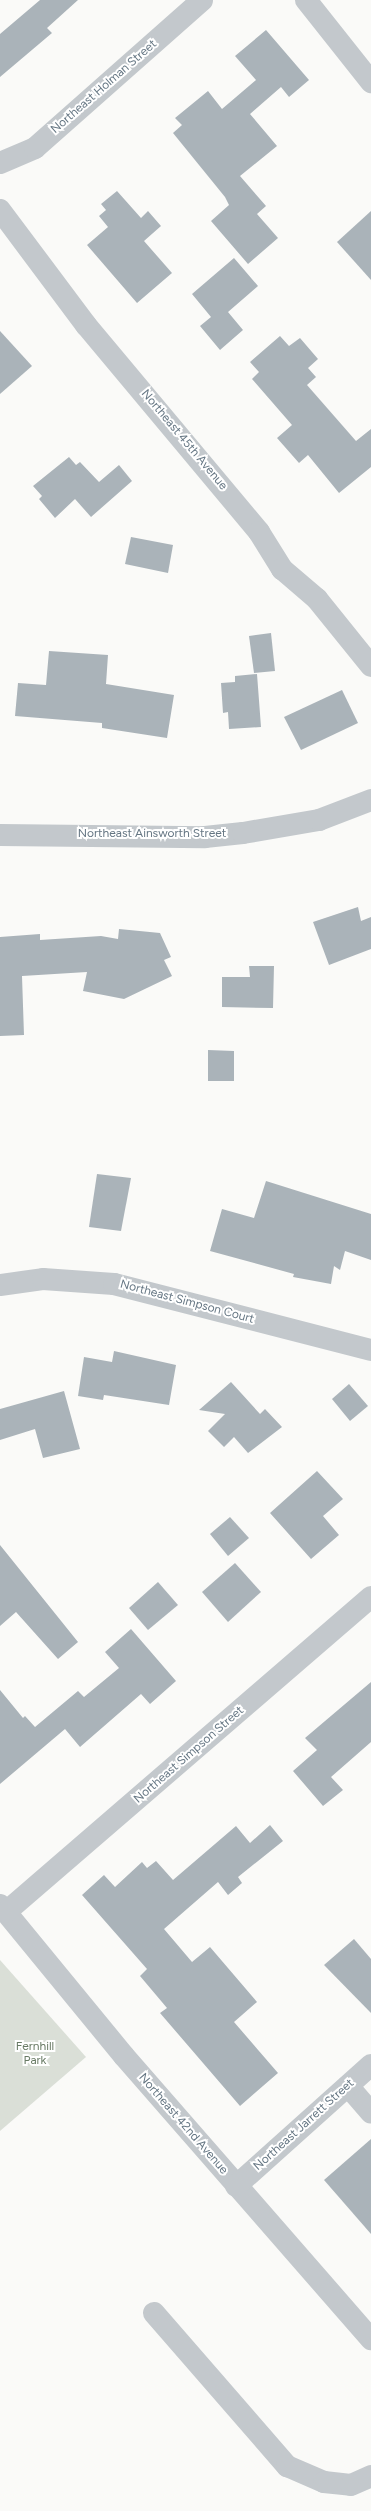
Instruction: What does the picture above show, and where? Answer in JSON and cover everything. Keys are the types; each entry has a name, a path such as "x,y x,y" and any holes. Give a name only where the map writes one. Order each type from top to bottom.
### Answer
{"street":[{"name":"Northeast Holman Street","path":"0,163 35,148 202,0"},
{"path":"306,0 371,82"},
{"name":"Northeast 45th Avenue","path":"0,210 86,325 259,532 282,569 317,600 371,666"},
{"name":"Northeast Ainsworth Street","path":"0,835 205,837 243,833 319,820 371,800"},
{"name":"Northeast Simpson Court","path":"0,1285 43,1279 114,1284 371,1350"},
{"name":"Northeast Simpson Street","path":"3,1908 371,1597"},
{"name":"Northeast 42nd Avenue","path":"3,1908 124,2056 371,2339"},
{"name":"Northeast Jarrett Street","path":"236,2186 371,2066"},
{"path":"348,2086 371,2112"},
{"path":"154,2313 287,2466 324,2482 352,2485 371,2476"}],"green space":[{"name":"Fernhill Park","path":"0,1960 86,2057 0,2131"}],"building":[{"path":"40,0 78,0 47,28 52,33 0,77 0,34"},
{"path":"266,30 309,80 289,97 281,87 250,114 277,146 240,176 266,206 257,214 278,238 248,264 211,221 229,205 225,197 173,133 182,125 175,118 208,91 222,109 256,80 235,56"},
{"path":"117,191 141,218 148,211 161,226 144,241 172,273 137,303 87,245 108,227 99,216 106,210 101,204"},
{"path":"371,211 371,280 337,242"},
{"path":"234,258 258,286 228,312 243,330 220,350 200,326 211,317 192,294"},
{"path":"0,331 32,366 0,394"},
{"path":"280,336 289,346 300,338 318,359 308,368 316,377 307,385 356,441 371,429 371,467 339,493 308,455 299,463 277,438 292,425 252,379 259,372 250,362"},
{"path":"69,457 76,465 80,462 99,482 119,465 132,481 91,517 75,499 55,518 39,499 42,496 33,486"},
{"path":"131,537 173,545 168,573 125,564"},
{"path":"271,633 275,671 254,673 249,636"},
{"path":"49,651 108,655 106,684 174,695 167,738 102,728 102,723 15,716 18,683 46,685"},
{"path":"257,674 261,727 229,729 228,712 223,713 221,683 235,682 235,676"},
{"path":"342,690 358,723 301,750 284,717"},
{"path":"358,907 361,921 371,917 371,949 329,965 313,922"},
{"path":"119,929 160,933 171,957 164,960 172,976 124,999 83,991 87,972 22,976 24,1035 0,1036 0,937 40,934 40,940 101,936 118,939"},
{"path":"249,966 274,966 273,1008 222,1007 222,977 250,977"},
{"path":"208,1050 234,1051 234,1081 208,1081"},
{"path":"97,1174 131,1178 121,1231 89,1227"},
{"path":"266,1181 371,1214 371,1260 345,1251 340,1270 334,1266 331,1284 293,1277 294,1274 210,1251 222,1209 254,1218"},
{"path":"114,1351 176,1365 169,1405 104,1395 103,1400 78,1396 84,1357 112,1362"},
{"path":"231,1382 260,1414 265,1409 282,1427 248,1453 234,1437 224,1447 208,1431 225,1414 199,1410"},
{"path":"349,1384 368,1406 350,1421 332,1399"},
{"path":"64,1391 80,1449 43,1458 35,1429 0,1440 0,1409"},
{"path":"317,1471 343,1499 323,1516 339,1535 311,1559 270,1513"},
{"path":"230,1517 249,1538 228,1556 210,1534"},
{"path":"0,1545 78,1642 58,1659 16,1612 0,1626"},
{"path":"235,1563 261,1592 228,1622 202,1592"},
{"path":"158,1582 178,1605 148,1630 129,1608"},
{"path":"131,1629 176,1681 150,1704 141,1694 80,1747 65,1729 0,1784 0,1690 23,1718 25,1716 35,1727 78,1691 84,1697 119,1668 105,1652"},
{"path":"371,1682 371,1742 331,1777 343,1790 323,1806 293,1771 317,1750 305,1738"},
{"path":"270,1825 283,1841 238,1877 242,1883 228,1895 218,1882 164,1929 192,1962 210,1947 257,2002 234,2022 278,2073 240,2106 160,2013 167,2008 140,1976 147,1969 82,1895 104,1875 115,1887 142,1862 147,1868 156,1861 173,1880 236,1826 250,1843"},
{"path":"354,1939 371,1959 371,2013 324,1965"},
{"path":"371,2139 371,2234 324,2180"}]}
